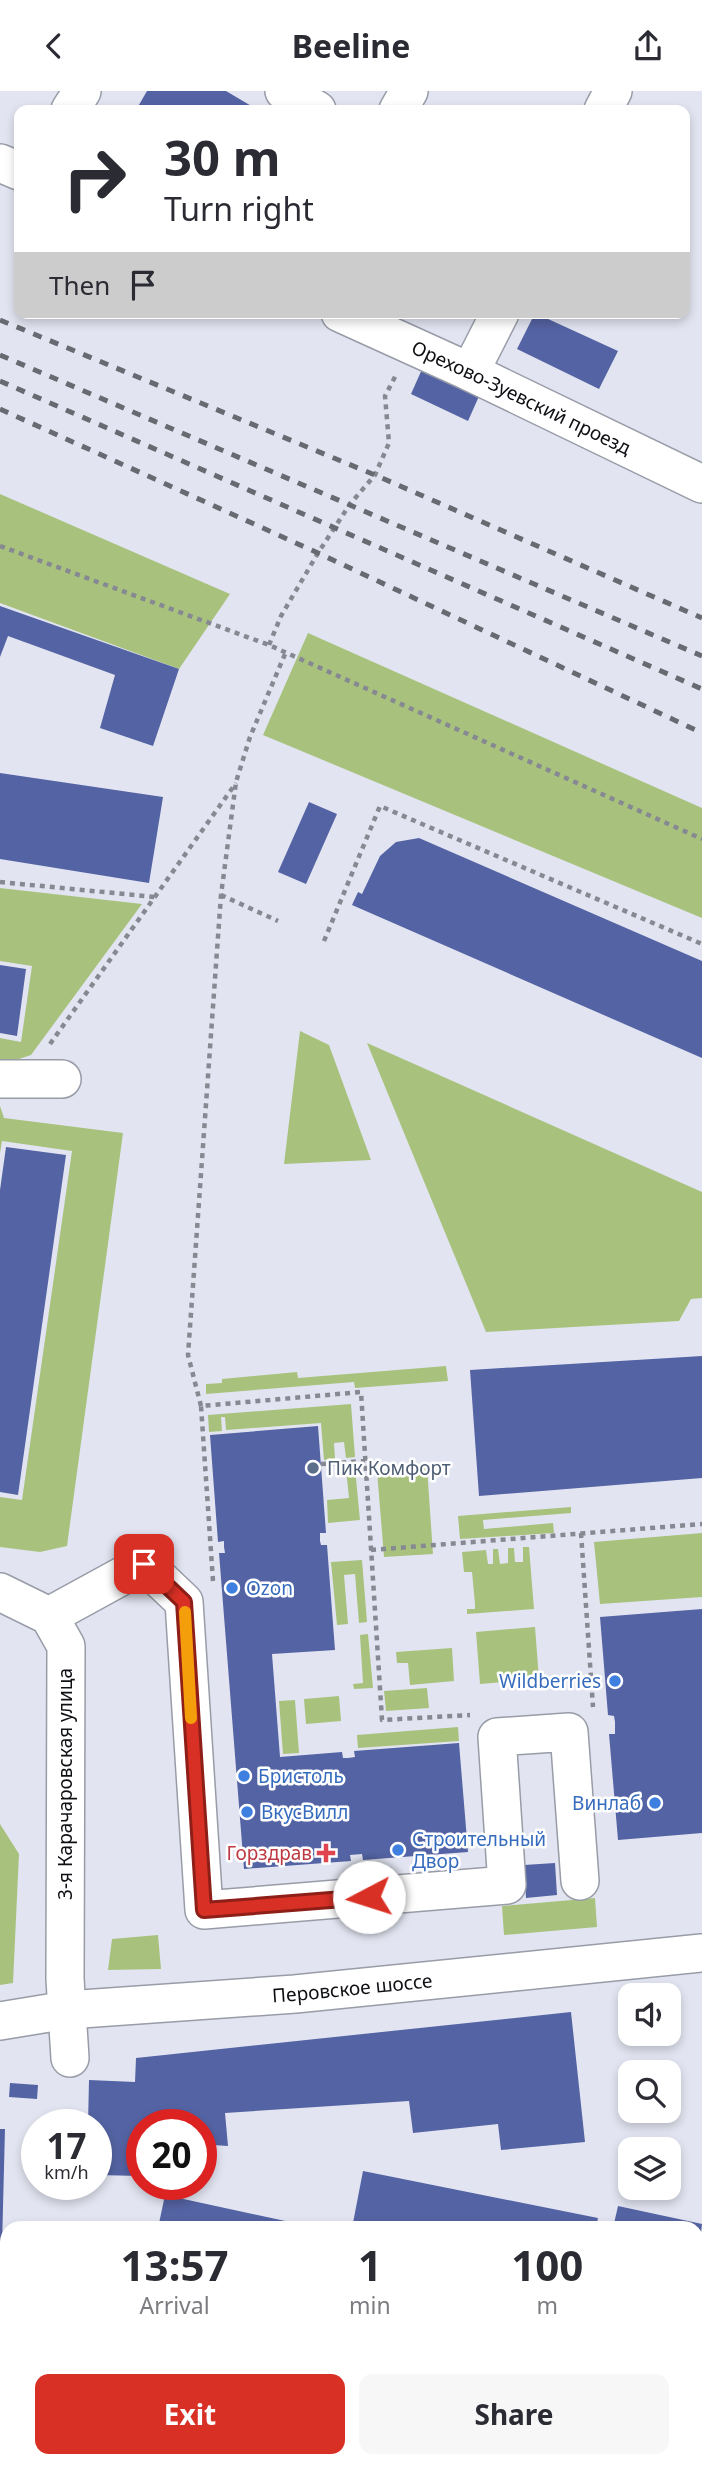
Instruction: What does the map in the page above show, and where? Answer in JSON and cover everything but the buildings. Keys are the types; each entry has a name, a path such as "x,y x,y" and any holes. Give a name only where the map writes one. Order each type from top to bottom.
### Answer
{"street":[{"path":"284,91 308,105"},
{"name":"Орехово-Зуевский проезд","path":"353,319 702,484"},
{"path":"470,372 497,319"},
{"path":"0,1079 53,1066"},
{"path":"0,1593 49,1616 144,1564 184,1602 204,1910 507,1885 497,1737 569,1732 580,1881"},
{"name":"3-я Карачаровская улица","path":"49,1616 66,1646 69,2059"},
{"name":"Перовское шоссе","path":"0,2021 67,2010 295,1994 702,1953"}],"path":[{"path":"269,645 281,615 318,553 350,504 375,475 389,443 386,396 411,345"},
{"path":"0,546 269,645 702,839"},
{"path":"214,1585 201,1406 188,1355 221,895 236,782 250,737 285,654"},
{"path":"53,1066 156,897 236,782"},
{"path":"324,941 380,806 702,944"},
{"path":"0,881 156,897"},
{"path":"221,895 278,921"},
{"path":"201,1406 361,1392 382,1720 484,1714"},
{"path":"321,1464 365,1461"},
{"path":"371,1550 702,1524"},
{"path":"579,1709 593,1708 581,1533"},
{"path":"470,1715 471,1728"}],"green space":[{"path":"0,494 230,594 179,669 0,603"},
{"path":"308,633 702,808 702,918 263,735"},
{"path":"0,888 142,904 31,1055 10,1062 0,1060 0,1038 21,1042 32,966 0,961"},
{"path":"300,1031 329,1045 371,1160 284,1164"},
{"path":"367,1043 702,1192 702,1298 691,1299 679,1321 486,1332"},
{"path":"0,1106 4,1118 123,1133 67,1546 40,1552 0,1547 0,1497 22,1500 72,1151 2,1141 0,1153"},
{"path":"446,1366 448,1381 355,1388 354,1382 206,1394 206,1384 222,1383 222,1379 297,1372 298,1378"},
{"path":"351,1404 355,1457 346,1458 344,1442 334,1443 335,1459 324,1460 321,1423 226,1430 225,1417 221,1417 222,1431 209,1432 208,1415"},
{"path":"427,1467 433,1554 384,1557 377,1471"},
{"path":"355,1468 360,1520 328,1523 327,1500 349,1498 346,1469"},
{"path":"571,1507 571,1513 483,1520 484,1529 553,1523 554,1533 460,1539 458,1516"},
{"path":"702,1533 702,1597 600,1604 594,1542"},
{"path":"523,1547 529,1547 534,1609 467,1614 467,1609 475,1609 475,1604 472,1572 464,1572 462,1552 486,1550 488,1564 493,1564 493,1549 498,1549 500,1564 508,1563 508,1548 514,1548 515,1562 523,1562"},
{"path":"362,1560 367,1622 359,1623 355,1574 344,1575 348,1624 337,1625 331,1562"},
{"path":"535,1627 539,1679 480,1684 476,1632"},
{"path":"368,1634 373,1688 354,1689 353,1684 363,1683 360,1635"},
{"path":"452,1648 454,1681 410,1685 408,1663 397,1663 396,1652"},
{"path":"427,1688 429,1708 386,1711 384,1691"},
{"path":"339,1696 341,1721 306,1724 304,1699"},
{"path":"295,1700 299,1753 283,1754 279,1701"},
{"path":"458,1727 459,1741 358,1748 357,1735"},
{"path":"0,1824 19,1854 13,1983 0,1985"},
{"path":"595,1898 597,1927 504,1935 502,1906"},
{"path":"158,1935 161,1969 108,1970 112,1939"}],"railway":[{"path":"0,320 375,475 702,618"},
{"path":"0,355 702,656"},
{"path":"0,381 702,689"},
{"path":"0,409 318,553 702,733"}],"slow traffic":[{"path":"185,1612 191,1718"}],"place":[{"name":"Пик Комфорт","path":"313,1468"},
{"name":"Ozon","path":"232,1588"},
{"name":"Wildberries","path":"615,1681"},
{"name":"Бристоль","path":"244,1776"},
{"name":"Винлаб","path":"655,1803"},
{"name":"ВкусВилл","path":"247,1812"},
{"name":"Строительный Двор","path":"398,1850"},
{"name":"Горздрав","path":"326,1853"}],"route":[{"path":"144,1564 184,1602 204,1910 369,1897"}]}
